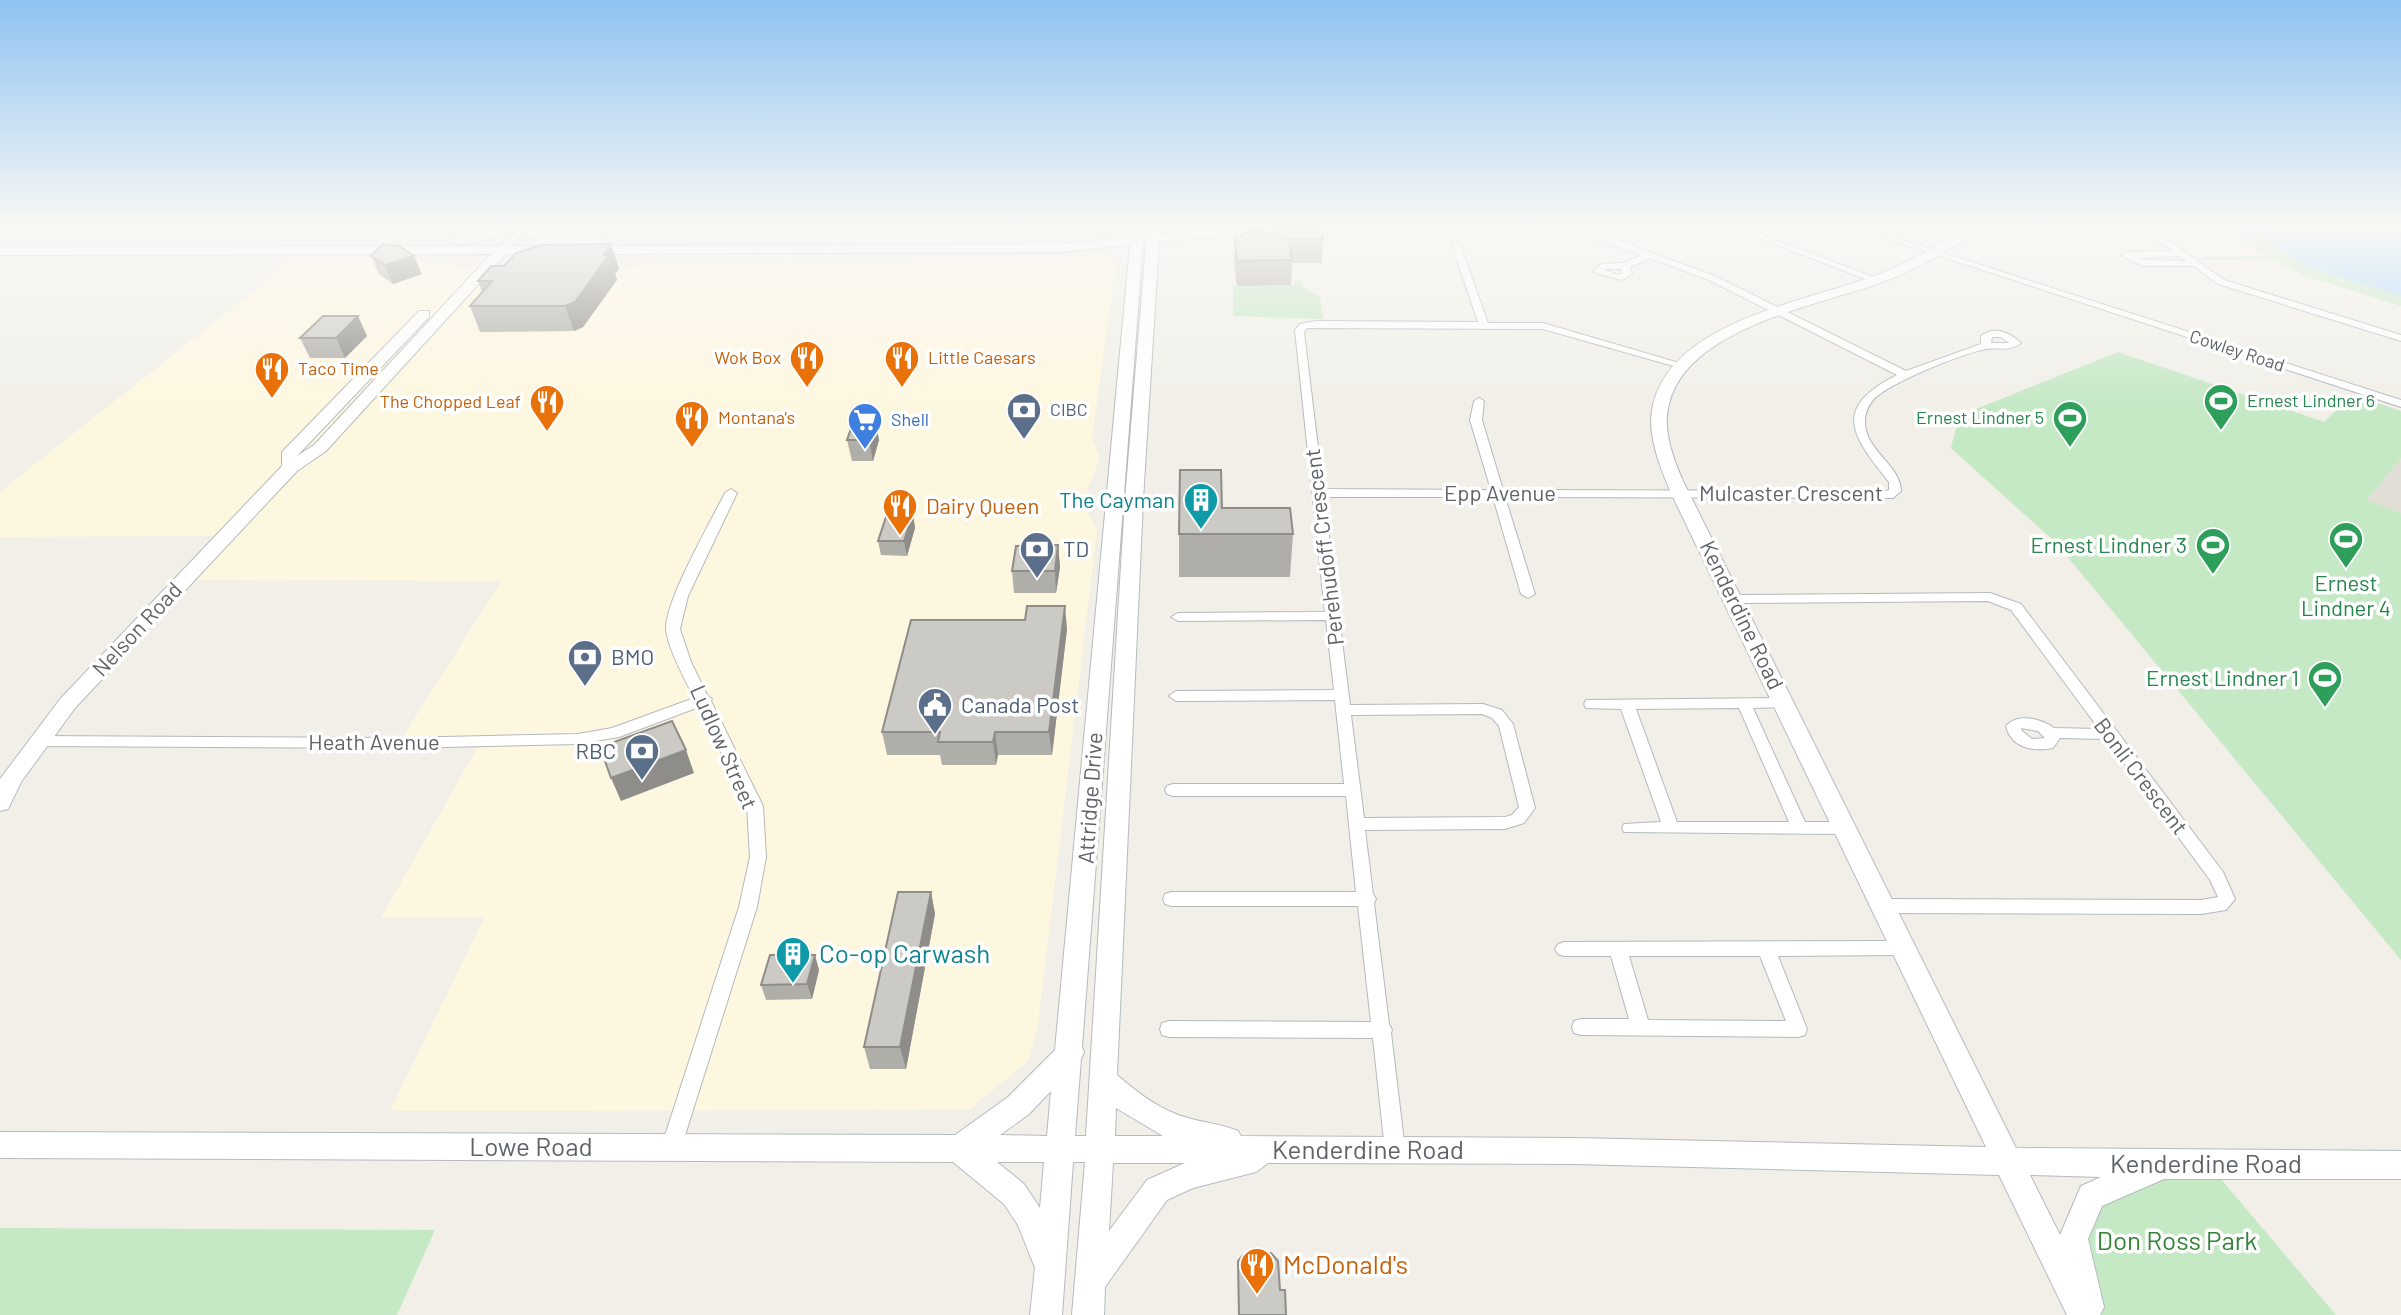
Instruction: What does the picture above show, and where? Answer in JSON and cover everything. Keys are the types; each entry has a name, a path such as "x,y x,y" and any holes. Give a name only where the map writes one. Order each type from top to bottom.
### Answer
{"main road":[{"name":"Nelson Road","path":"291,467 288,455 458,285"},
{"name":"Nelson Road","path":"0,803 11,779 68,703 291,467 313,455 469,285"},
{"name":"Attridge Drive","path":"1046,1315 1063,1148 1109,536 1133,285"},
{"name":"Attridge Drive","path":"1088,1315 1100,1148 1133,513 1150,285"},
{"name":"Kenderdine Road","path":"1860,285 1735,328 1700,347 1681,365 1665,393 1660,440 1680,493 2010,1162"},
{"path":"1050,1269 1029,1216 1014,1194 959,1149 1018,1106 1071,1052"},
{"path":"1102,1078 1138,1111 1181,1132 1296,1151"},
{"name":"Lowe Road","path":"0,1145 1063,1148"},
{"name":"Kenderdine Road","path":"1063,1148 1574,1151 2162,1165 2401,1165"},
{"path":"1090,1282 1157,1190 1215,1168 1296,1151"},
{"path":"2010,1162 2083,1315"},
{"path":"2090,1315 2073,1239 2091,1196 2162,1165"}],"street":[{"path":"1470,285 1484,324"},
{"path":"1727,285 1907,376 1986,346"},
{"name":"Cowley Road","path":"2037,285 2401,404"},
{"path":"2229,285 2401,338"},
{"name":"Perehudoff Crescent","path":"1395,1150 1368,899 1299,338 1301,327 1316,324 1484,324 1558,329 1681,365"},
{"name":"Mulcaster Crescent","path":"1680,493 1889,495 1895,491 1895,482 1866,443 1858,419 1866,398 1884,385 1907,376"},
{"path":"1479,401 1476,420 1528,594"},
{"name":"Ludlow Street","path":"671,1148 748,907 758,857 755,806 705,699 684,662 673,629 681,596 731,493"},
{"name":"Epp Avenue","path":"1319,493 1680,493"},
{"name":"Bonli Crescent","path":"1733,599 2003,599 2016,607 2217,877 2227,899 2220,905 1884,906"},
{"path":"1178,617 1333,616"},
{"path":"1176,696 1483,709 1497,714 1506,724 1527,808 1518,819 1505,823 1358,824"},
{"name":"Heath Avenue","path":"37,741 411,743 578,739 614,733 705,699"},
{"path":"1591,704 1785,703"},
{"path":"1627,704 1671,828"},
{"path":"1744,704 1800,828"},
{"path":"2050,733 2109,734"},
{"path":"1173,790 1354,790"},
{"path":"1630,828 1846,828"},
{"path":"1171,899 1368,899"},
{"path":"1581,1027 1798,1029 1766,948"},
{"path":"1564,949 1905,948"},
{"path":"1618,949 1641,1028"},
{"path":"1169,1029 1383,1030"}],"shaded area":[{"path":"260,285 1113,285 1092,438 1100,457 1083,502 1097,531 1038,1024 1029,1060 969,1110 390,1111 484,918 381,918 480,743 399,743 501,581 182,580 223,536 0,537 0,492"},
{"path":"2401,458 2401,513 2367,500"}],"green space":[{"path":"1303,285 1320,297 1323,319 1233,316 1233,286"},
{"path":"2335,285 2367,285 2401,296 2401,306"},
{"path":"2118,352 2324,422 2353,395 2401,411 2401,458 2367,500 2401,513 2401,960 2057,544 1951,448 1959,416"},
{"name":"Don Ross Park","path":"2209,1165 2336,1315 2090,1315 2073,1239 2091,1196"},
{"path":"0,1228 435,1230 397,1315 0,1315"}],"water":[{"path":"2367,285 2401,285 2401,296"}],"building":[{"path":"488,285 587,285 575,302 565,306 470,306"},
{"path":"323,316 358,316 336,338 300,338"},
{"path":"854,420 875,420 869,440 847,440"},
{"path":"1180,470 1221,470 1222,508 1290,508 1293,534 1179,534"},
{"path":"887,514 913,514 904,541 878,541"},
{"path":"1058,545 1055,571 1012,571 1016,546"},
{"path":"1027,606 1065,606 1049,732 995,732 993,742 938,742 940,732 882,732 911,620 1025,620"},
{"path":"672,721 686,750 611,778 600,747"},
{"path":"898,892 931,892 900,1047 864,1047"},
{"path":"770,955 815,955 807,984 761,985"},
{"name":"McDonald's","path":"1271,1253 1278,1261 1280,1290 1285,1290 1286,1315 1239,1315 1238,1261 1243,1255"}],"place":[{"name":"Wok Box","path":"807,389"},
{"name":"Little Caesars","path":"902,389"},
{"name":"Taco Time","path":"272,400"},
{"name":"Ernest Lindner 6","path":"2221,432"},
{"name":"The Chopped Leaf","path":"547,433"},
{"name":"CIBC","path":"1024,441"},
{"name":"Montana's","path":"692,449"},
{"name":"Ernest Lindner 5","path":"2070,449"},
{"name":"Shell","path":"865,451"},
{"name":"The Cayman","path":"1201,531"},
{"name":"Dairy Queen","path":"900,537"},
{"name":"Ernest Lindner 4","path":"2346,570"},
{"name":"Ernest Lindner 3","path":"2213,576"},
{"name":"TD","path":"1037,580"},
{"name":"BMO","path":"585,688"},
{"name":"Ernest Lindner 1","path":"2325,709"},
{"name":"Canada Post","path":"935,736"},
{"name":"RBC","path":"642,782"},
{"name":"Co-op Carwash","path":"793,985"},
{"name":"McDonald's","path":"1257,1296"}]}
